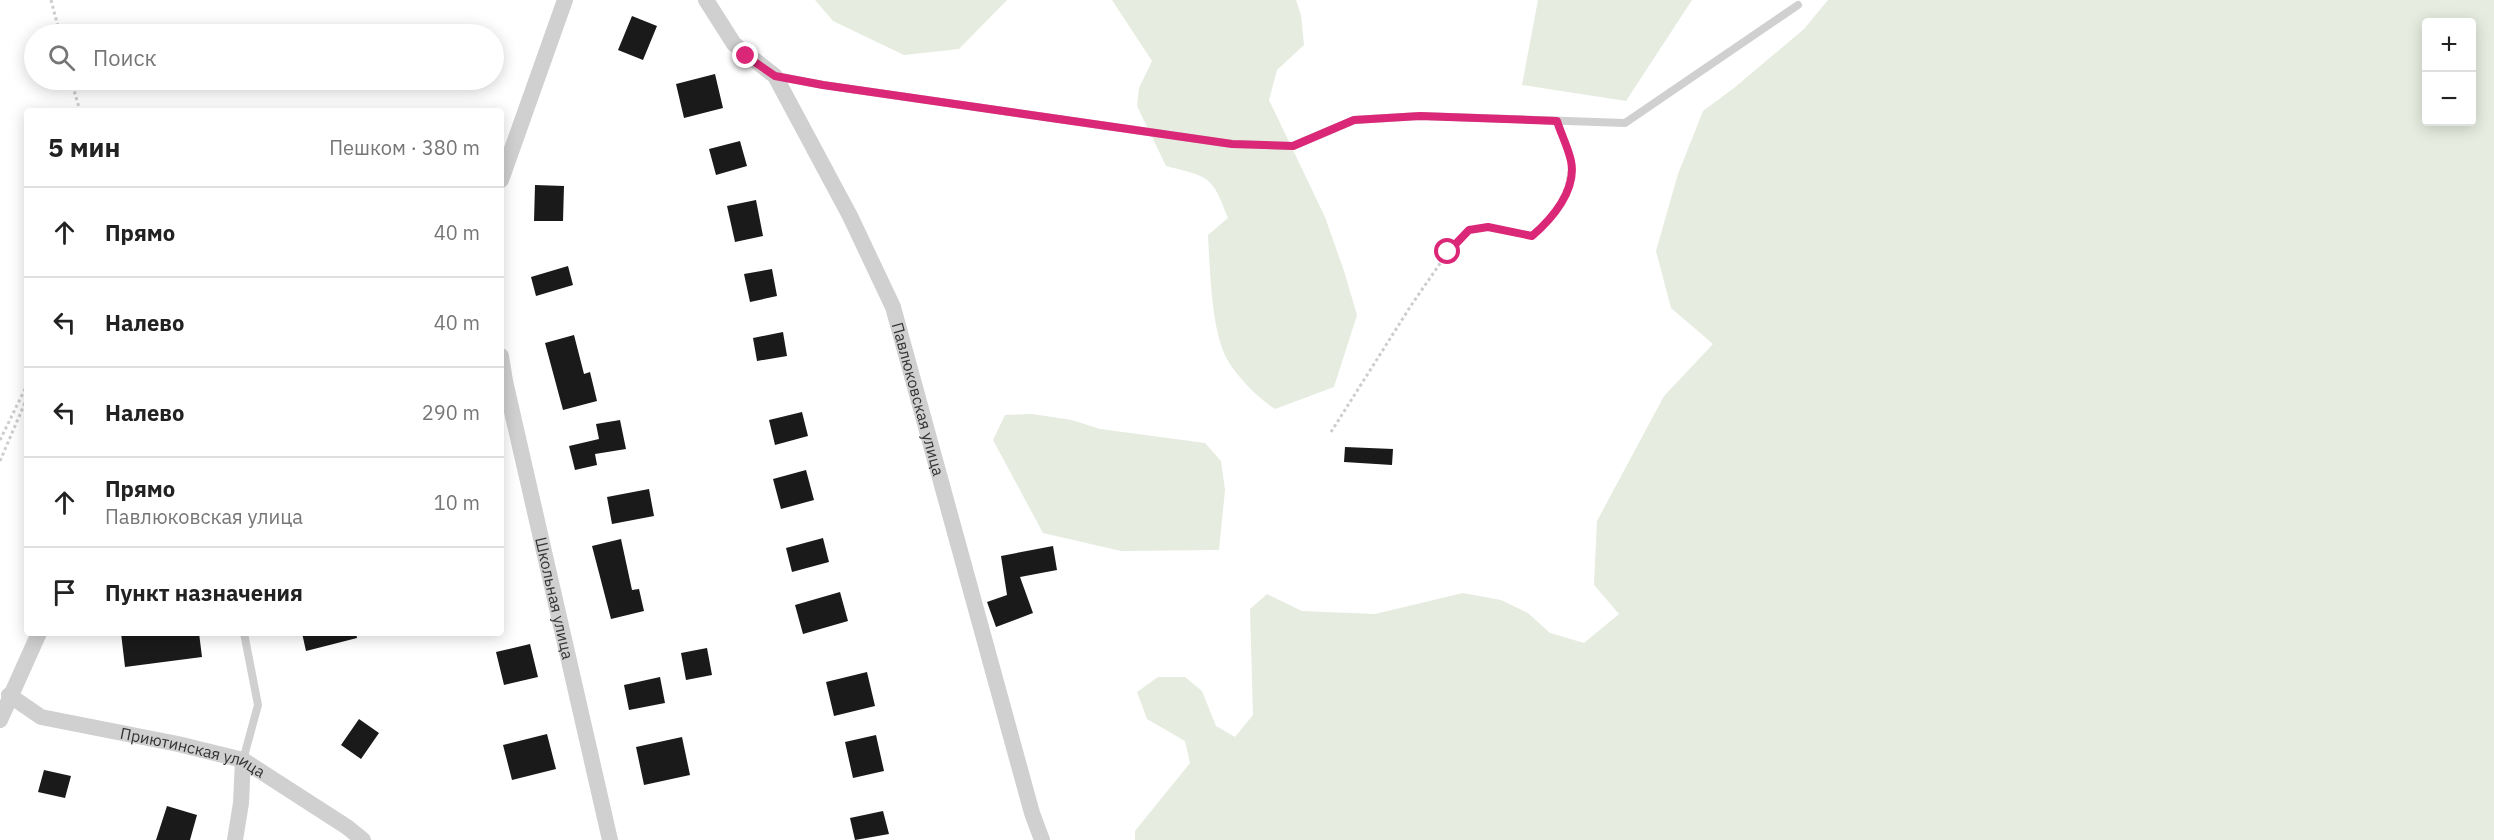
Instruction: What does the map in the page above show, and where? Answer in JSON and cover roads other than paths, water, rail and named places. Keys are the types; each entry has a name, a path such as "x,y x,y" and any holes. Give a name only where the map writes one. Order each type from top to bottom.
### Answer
{"street":[{"path":"504,172 565,0"},
{"name":"Павлюковская улица","path":"706,0 734,44 775,76 850,216 892,307 986,652 1032,813 1042,840"},
{"name":"Школьная улица","path":"504,381 610,840"},
{"path":"0,720 9,695 38,636"},
{"name":"Приютинская улица","path":"9,695 41,717 178,744 243,760 347,827 363,840"},
{"path":"235,840 241,803 243,760"}],"lane":[{"path":"775,76 823,85 1232,144 1293,146 1354,120 1420,116 1625,123 1798,5"},
{"path":"243,760 258,705 245,636"}]}
